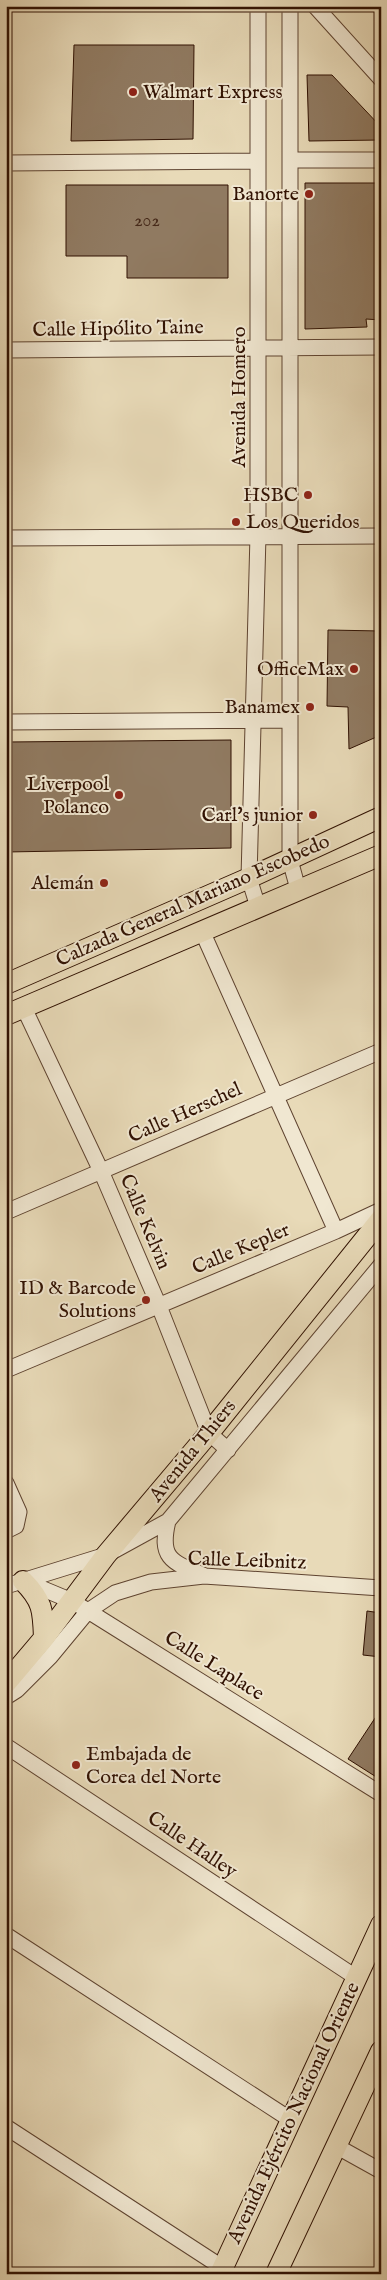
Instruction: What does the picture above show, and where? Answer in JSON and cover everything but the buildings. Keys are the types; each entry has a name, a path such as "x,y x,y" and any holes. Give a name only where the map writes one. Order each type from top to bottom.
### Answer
{"main road":[{"name":"Calzada General Mariano Escobedo","path":"6,984 290,860 334,837 381,818"},
{"name":"Calzada General Mariano Escobedo","path":"15,1011 381,855"},
{"name":"Avenida Thiers","path":"6,1683 44,1638 80,1606 106,1555 208,1433 381,1219"},
{"path":"15,1583 40,1603 43,1612 44,1638"},
{"name":"Avenida Ejército Nacional Oriente","path":"222,2271 381,1925"},
{"path":"276,2274 381,2051"}],"street":[{"name":"Avenida Homero","path":"258,6 258,535 249,878 258,907"},
{"path":"290,6 290,860 298,889"},
{"path":"315,6 381,79"},
{"path":"290,160 381,160"},
{"path":"6,163 258,161"},
{"name":"Calle Hipólito Taine","path":"6,350 381,347"},
{"path":"6,538 258,535 381,536"},
{"path":"6,722 289,720"},
{"path":"202,931 274,1096 336,1231"},
{"name":"Calle Kelvin","path":"15,1011 101,1172 159,1306 208,1433 228,1450"},
{"name":"Calle Herschel","path":"6,1212 381,1051"},
{"name":"Calle Kepler","path":"6,1370 336,1231 381,1210"},
{"name":"Avenida Thiers","path":"168,1521 381,1265"},
{"path":"6,1483 18,1512 18,1519 16,1526 6,1531"},
{"path":"15,1583 106,1555 168,1521"},
{"path":"168,1521 164,1539 168,1555 180,1566 204,1576"},
{"name":"Calle Leibnitz","path":"6,1697 17,1690 50,1657 80,1606 115,1592 151,1582 204,1576 381,1588"},
{"name":"Calle Laplace","path":"15,1583 80,1606 381,1794"},
{"name":"Calle Halley","path":"6,1746 356,1978"},
{"path":"6,1934 291,2120"},
{"path":"6,2127 222,2271"},
{"path":"336,2146 381,2171"}],"place":[{"name":"Walmart Express","path":"133,92"},
{"name":"Banorte","path":"309,194"},
{"name":"HSBC","path":"308,495"},
{"name":"Los Queridos","path":"236,522"},
{"name":"OfficeMax","path":"354,669"},
{"name":"Banamex","path":"310,707"},
{"name":"Liverpool Polanco","path":"119,795"},
{"name":"Carl's junior","path":"313,815"},
{"name":"Alemán","path":"104,883"},
{"name":"ID & Barcode Solutions","path":"146,1300"},
{"name":"Embajada de Corea del Norte","path":"76,1765"}]}
